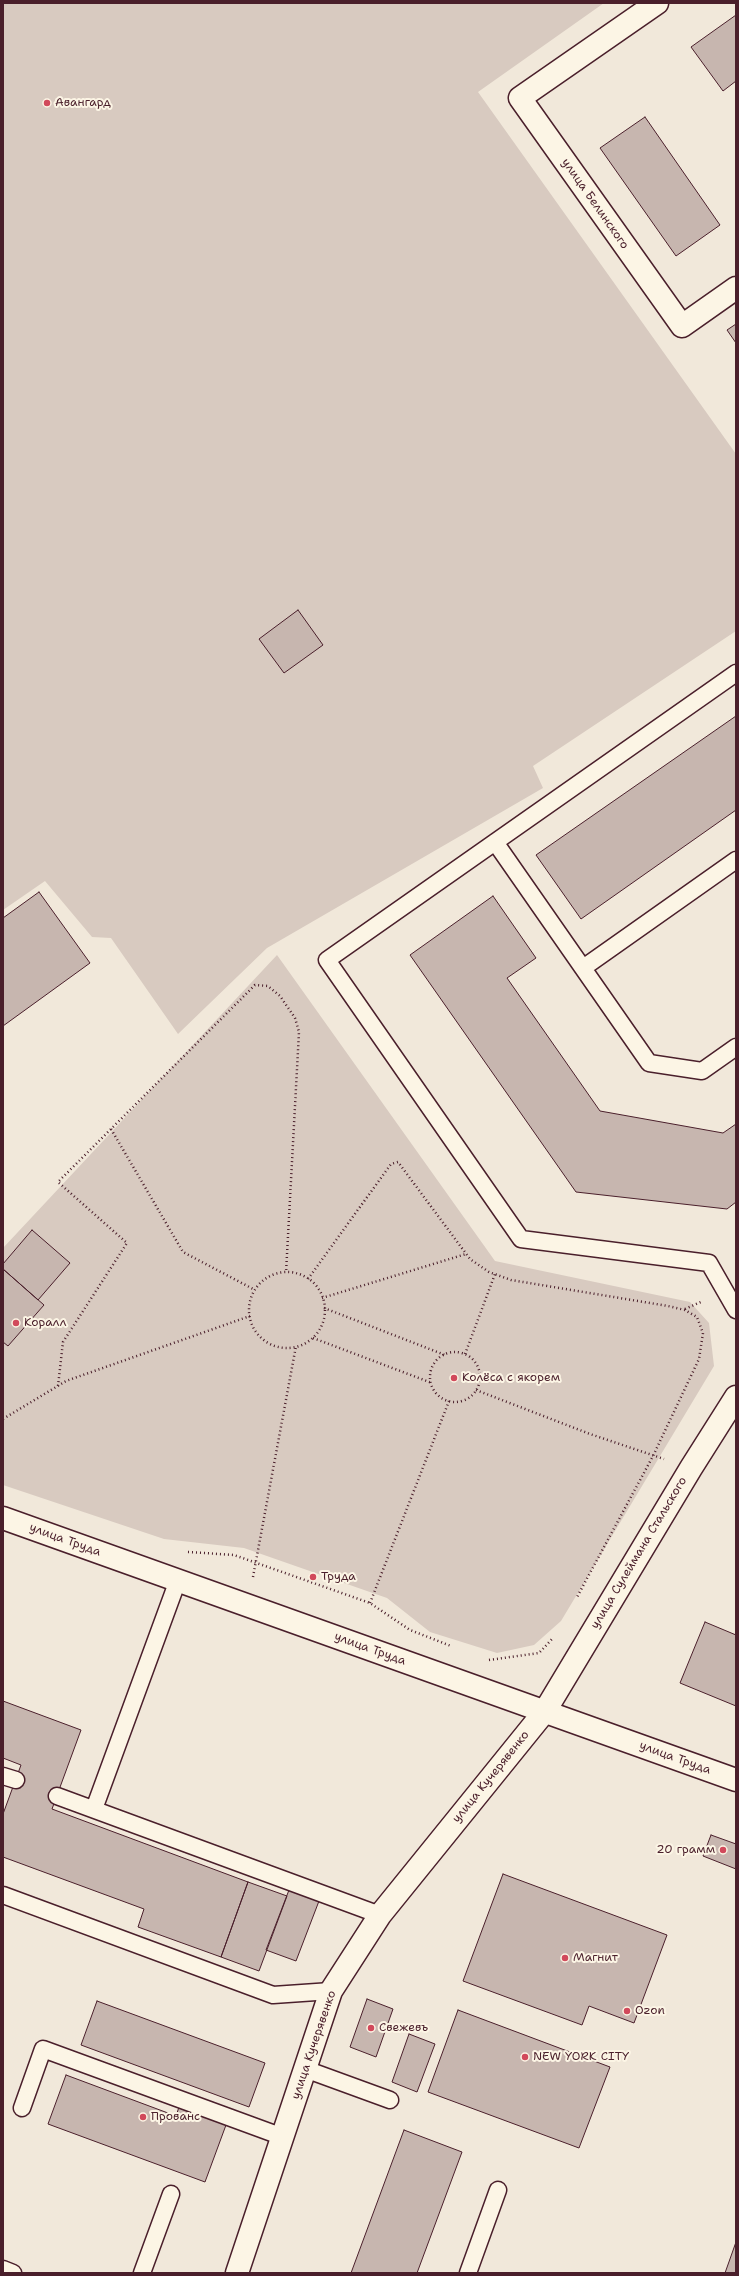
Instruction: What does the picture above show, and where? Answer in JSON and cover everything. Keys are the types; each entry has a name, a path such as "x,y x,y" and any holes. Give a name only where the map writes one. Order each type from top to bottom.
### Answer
{"street":[{"name":"улица Белинского","path":"657,3 590,51 520,98 682,326 736,288"},
{"name":"улица Сулеймана Стальского","path":"545,1711 690,1468 736,1397"},
{"name":"улица Труда","path":"3,1518 736,1780"},
{"name":"улица Кучерявенко","path":"237,2273 331,1991 380,1915 545,1711"}],"lane":[{"path":"736,673 327,960 521,1239 709,1263 736,1310"},
{"path":"495,842 649,1063 702,1071 736,1047"},
{"path":"583,968 736,860"},
{"path":"94,1810 178,1580"},
{"path":"57,1796 380,1915"},
{"path":"3,1895 273,1995 331,1991"},
{"path":"22,2108 44,2049 283,2137"},
{"path":"305,2069 390,2100"},
{"path":"468,2273 498,2190"},
{"path":"142,2273 171,2194"},
{"path":"3,2269 13,2273"}],"path":[{"path":"58,1386 63,1342 127,1243 58,1182 256,985 268,986 280,996 296,1018 299,1032 286,1273"},
{"path":"111,1129 183,1252 255,1290"},
{"path":"308,1279 390,1164 398,1162 470,1259 495,1274 511,1280 668,1306 685,1310 696,1317 704,1333 699,1359 653,1456 573,1605"},
{"path":"322,1298 466,1254"},
{"path":"286,1273 304,1276 308,1279 321,1292 324,1308 321,1327 313,1338 296,1346 277,1347 265,1341 256,1332 250,1316 249,1307 255,1290 269,1276 286,1273"},
{"path":"464,1354 495,1274"},
{"path":"324,1308 446,1355"},
{"path":"3,1418 66,1381 250,1316"},
{"path":"313,1338 432,1383"},
{"path":"247,1605 296,1346"},
{"path":"457,1352 464,1354 477,1364 480,1372 480,1379 476,1390 468,1399 461,1402 448,1401 437,1395 432,1383 431,1371 435,1363 446,1355 457,1352"},
{"path":"476,1390 590,1434 690,1468"},
{"path":"370,1602 448,1401"},
{"path":"187,1552 234,1555 370,1602 410,1630 453,1646"},
{"path":"482,1658 489,1660 539,1653 554,1637"}],"shaded area":[{"path":"3,3 604,3 478,92 736,454 736,631 533,766 543,788 267,948 178,1034 111,938 92,937 45,881 3,910"},
{"path":"277,955 495,1261 690,1302 709,1323 714,1366 561,1621 534,1645 497,1653 430,1632 387,1598 244,1548 164,1539 3,1485 3,1248"}],"building":[{"path":"736,15 736,81 723,91 691,47"},
{"path":"645,117 720,225 676,256 600,148"},
{"path":"736,324 736,343 727,330"},
{"path":"298,610 323,645 284,673 259,639"},
{"path":"736,716 736,810 581,919 536,855"},
{"path":"39,892 90,963 3,1026 3,918"},
{"path":"493,896 536,958 507,978 600,1111 723,1133 736,1124 736,1202 727,1209 576,1192 410,955"},
{"path":"32,1230 70,1263 38,1300 3,1269 3,1264"},
{"name":"Коралл","path":"3,1269 44,1305 8,1346 3,1342"},
{"path":"705,1622 736,1635 736,1706 680,1683"},
{"path":"3,1701 81,1730 52,1809 248,1882 221,1957 138,1927 144,1909 3,1857 3,1814 21,1765 3,1758"},
{"path":"711,1835 736,1844 736,1869 703,1856"},
{"name":"Магнит","path":"503,1874 667,1935 634,2023 589,2006 582,2025 463,1981"},
{"path":"248,1882 287,1896 259,1971 221,1957"},
{"path":"289,1890 319,1901 296,1961 266,1950"},
{"name":"Свежевъ","path":"367,1999 393,2009 376,2057 350,2047"},
{"path":"97,2001 265,2063 249,2107 81,2045"},
{"path":"458,2010 610,2067 579,2148 428,2092"},
{"path":"409,2034 435,2044 417,2092 392,2082"},
{"path":"66,2075 176,2116 179,2107 226,2125 205,2182 48,2124"},
{"path":"404,2130 462,2152 417,2273 351,2273"},
{"path":"736,2242 736,2273 725,2273"}],"place":[{"name":"Авангард","path":"47,103"},
{"name":"Коралл","path":"16,1323"},
{"name":"Колёса с якорем","path":"454,1378"},
{"name":"Труда","path":"313,1577"},
{"name":"20 грамм","path":"723,1850"},
{"name":"Магнит","path":"565,1958"},
{"name":"Ozon","path":"627,2011"},
{"name":"Свежевъ","path":"371,2028"},
{"name":"NEW YORK CITY","path":"525,2057"},
{"name":"Прованс","path":"143,2117"}]}
